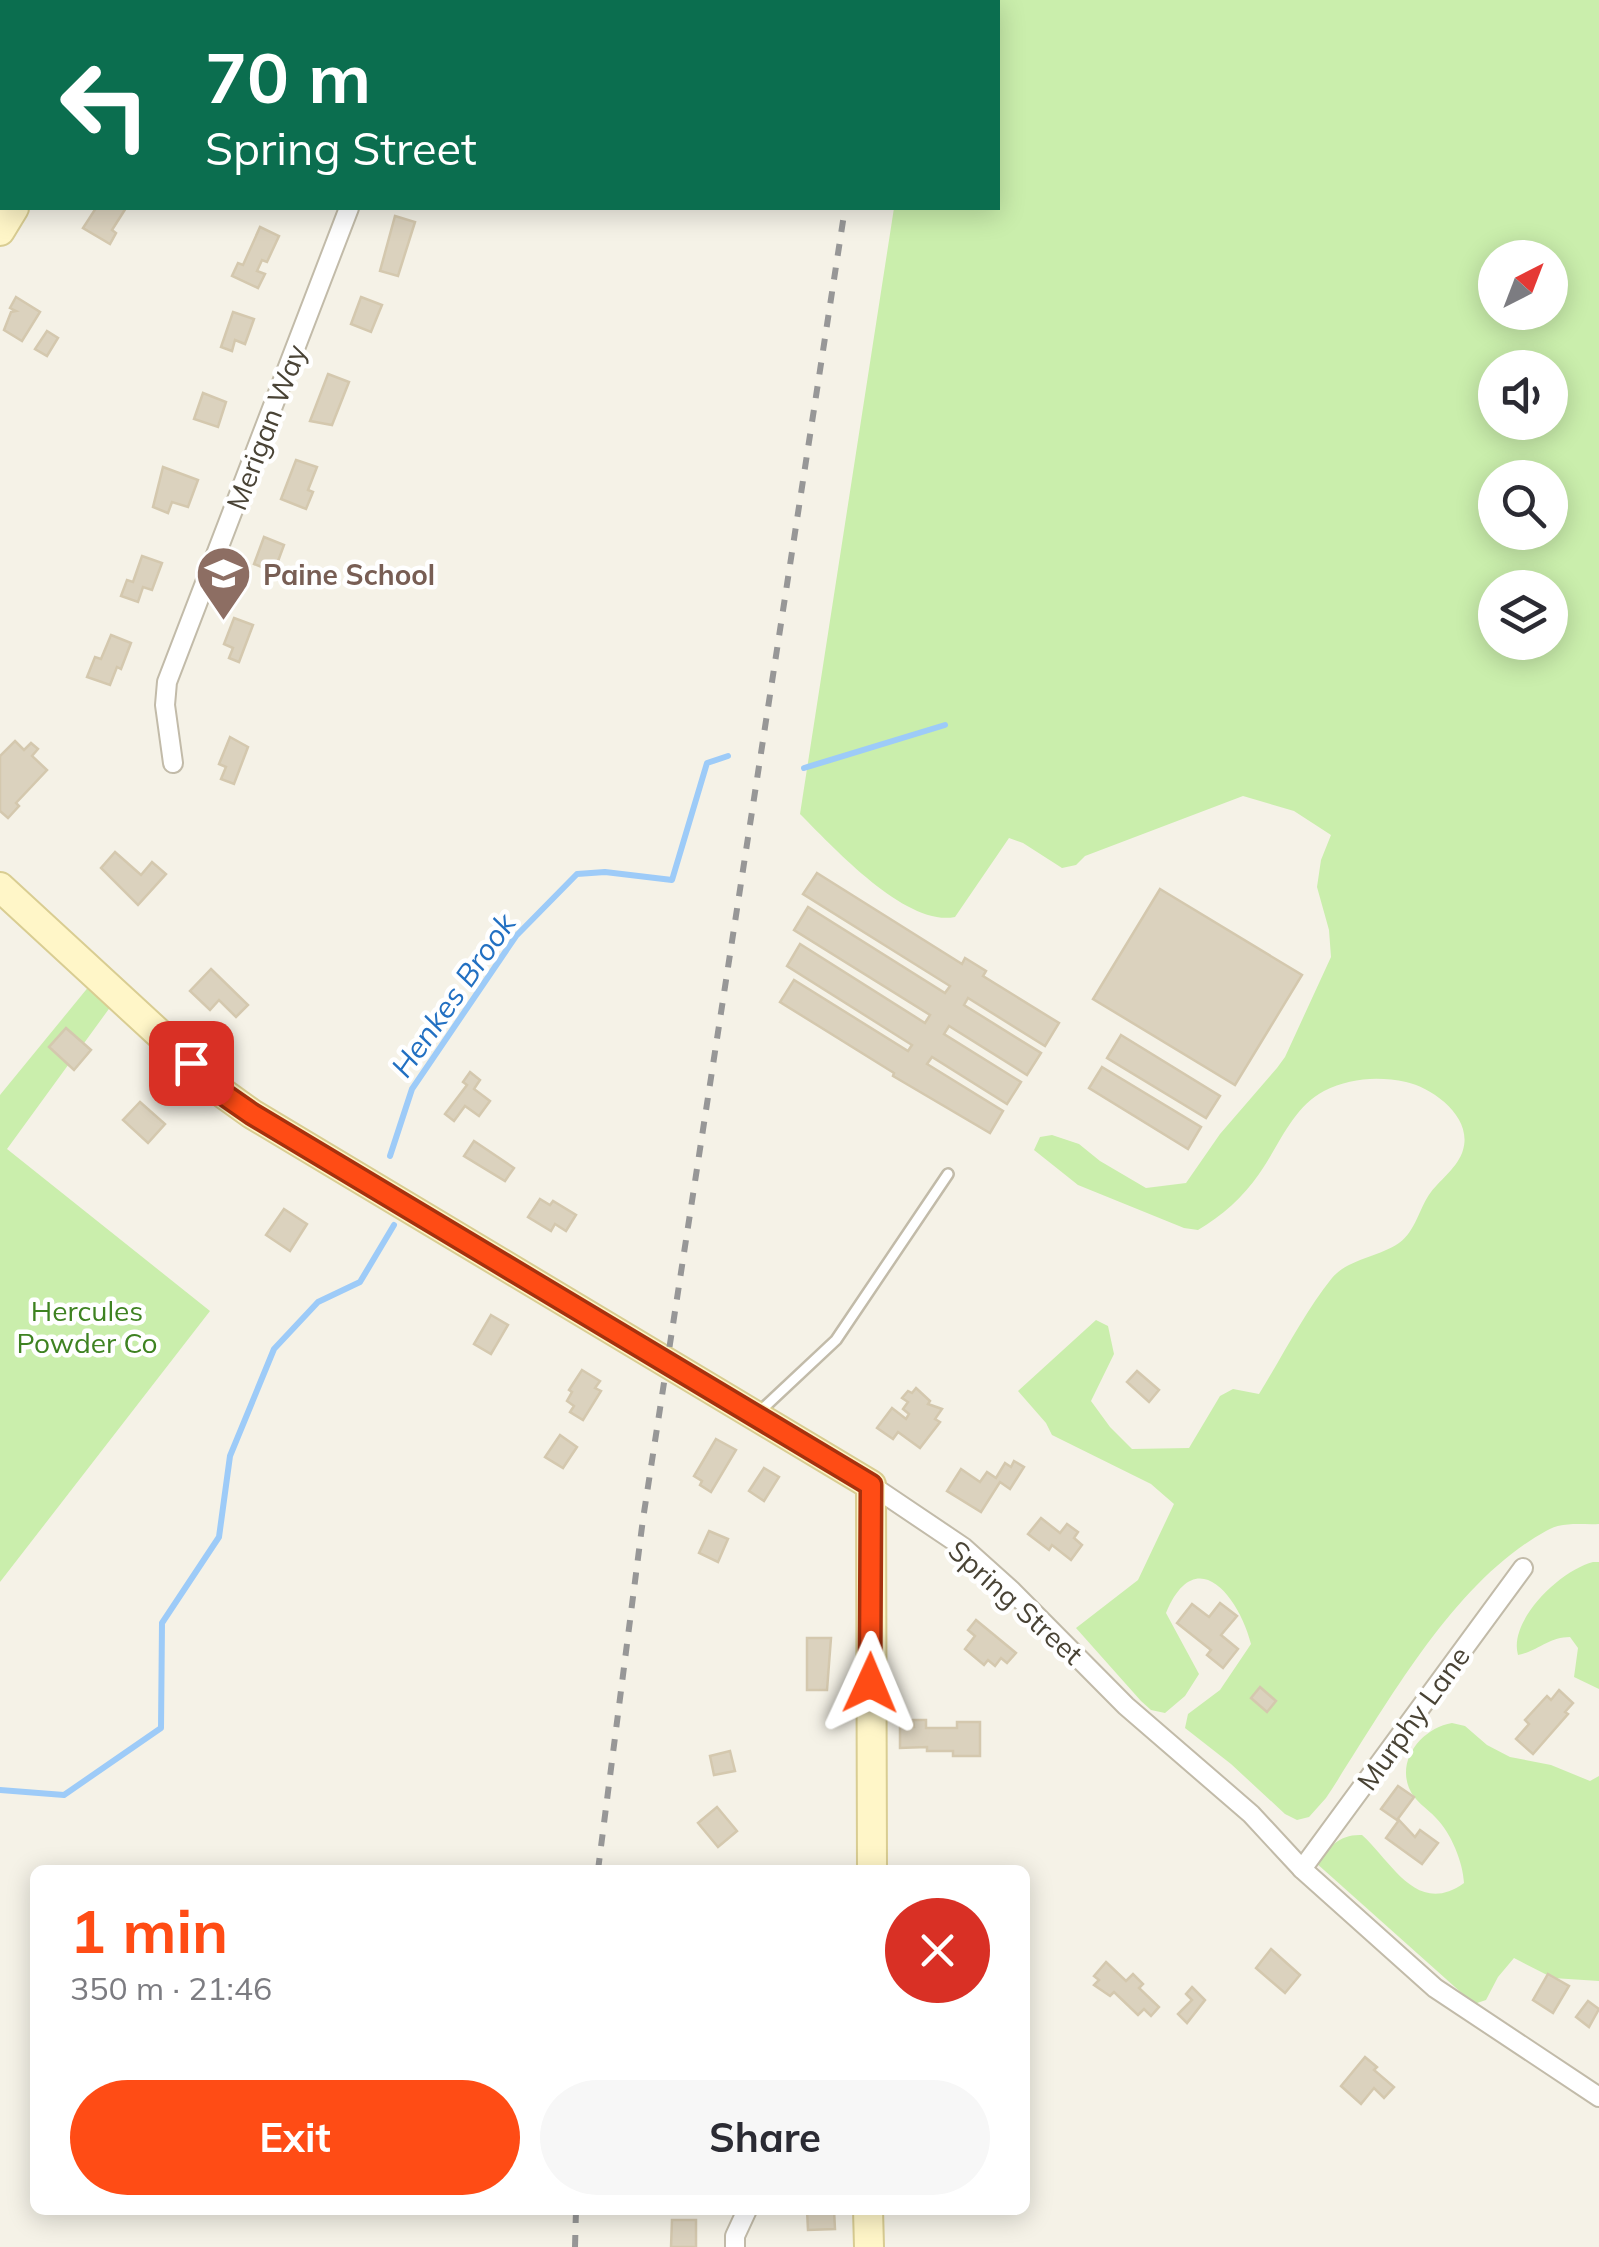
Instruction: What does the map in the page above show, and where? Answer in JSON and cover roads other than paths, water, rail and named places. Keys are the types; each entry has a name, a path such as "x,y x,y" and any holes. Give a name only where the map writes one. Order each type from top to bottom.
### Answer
{"street":[{"name":"Merigan Way","path":"173,763 165,705 168,682 348,210"},
{"name":"Spring Street","path":"0,887 191,1063 206,1082 252,1114 871,1485 963,1547 1126,1706 1251,1814 1302,1869 1435,1988 1599,2097"},
{"path":"871,1485 872,1865"},
{"name":"Murphy Lane","path":"1302,1869 1524,1568"},
{"path":"735,2247 734,2236 744,2215"},
{"path":"868,2215 869,2247"}],"lane":[{"path":"755,1416 836,1340 948,1174"}],"waterway":[{"name":"Henkes Brook","path":"804,768 945,725"},
{"name":"Henkes Brook","path":"390,1156 412,1089 516,936 577,874 605,872 672,880 707,763 728,756"},
{"name":"Henkes Brook","path":"0,1790 64,1795 161,1728 162,1623 219,1537 230,1456 274,1349 318,1302 360,1282 394,1225"}],"railway":[{"path":"599,1865 643,1519 845,210"},
{"path":"575,2247 576,2215"}],"place":[{"name":"Paine School","path":"224,623"}],"park label":[{"name":"Hercules Powder Co","path":"87,1326"}]}
